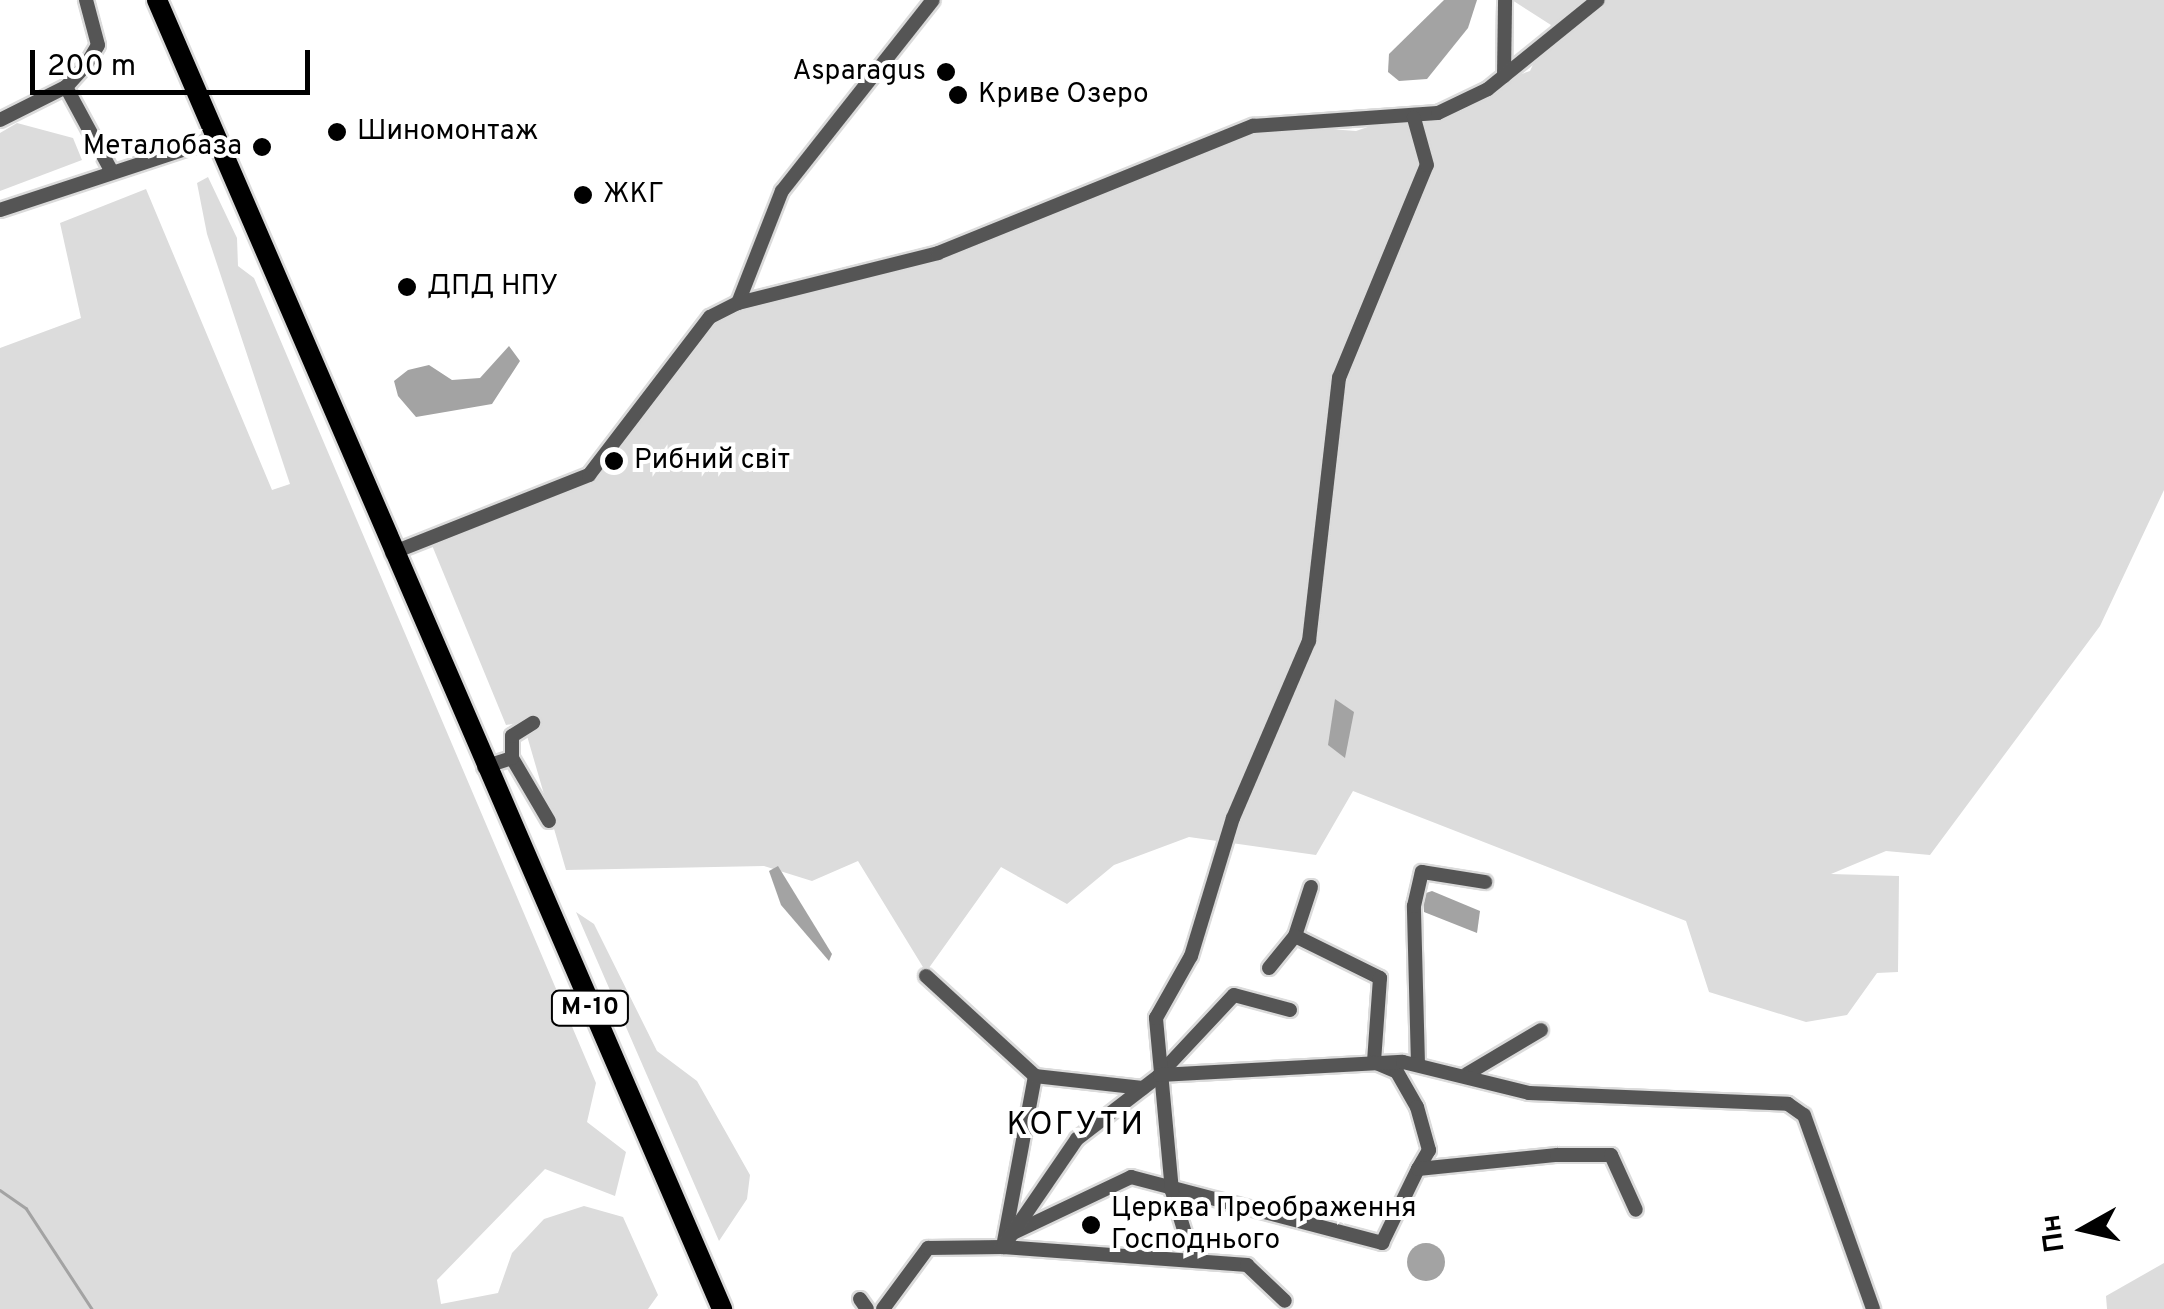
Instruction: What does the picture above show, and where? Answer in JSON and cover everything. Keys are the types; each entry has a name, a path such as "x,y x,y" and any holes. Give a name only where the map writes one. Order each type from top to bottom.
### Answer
{"highway":[{"name":"М-10","path":"157,0 484,767 722,1309"}],"street":[{"path":"0,120 66,88 98,45 86,0"},
{"path":"738,302 782,192 933,0"},
{"path":"1504,76 1505,0"},
{"path":"392,553 589,474 710,317 738,302 956,246 1252,126 1414,118 1504,76 1598,0"},
{"path":"66,88 112,172"},
{"path":"1192,1260 1172,1190 1156,1018 1191,956 1232,818 1309,641 1339,378 1427,165 1414,118"},
{"path":"0,210 216,139"},
{"path":"533,723 512,736 512,758 549,821"},
{"path":"484,767 512,758"},
{"path":"1418,1064 1414,906 1422,872 1484,882"},
{"path":"1269,968 1295,936 1311,886"},
{"path":"1295,936 1380,978 1374,1062"},
{"path":"926,976 1035,1076 1142,1088"},
{"path":"1007,1240 1078,1139 1160,1074 1234,996 1290,1010"},
{"path":"1467,1074 1541,1030"},
{"path":"1160,1074 1374,1062 1418,1064 1528,1093 1788,1104 1804,1115 1874,1309"},
{"path":"1007,1240 1132,1177 1382,1243 1429,1150 1418,1107 1397,1072 1374,1062"},
{"path":"1007,1240 1035,1076"},
{"path":"1418,1169 1611,1155 1636,1210"},
{"path":"882,1309 928,1248 1007,1240 1127,1263 1192,1260 1247,1265 1285,1301"}],"shaded area":[{"path":"1444,0 1477,0 1468,28 1427,79 1399,81 1388,72 1389,54"},
{"path":"1512,0 2164,0 2164,490 2100,626 1930,855 1886,851 1831,874 1899,876 1898,972 1877,973 1847,1015 1806,1022 1709,992 1686,921 1353,791 1316,855 1189,837 1114,865 1067,904 1001,867 926,972 858,861 812,881 764,866 566,870 523,722 506,725 429,538 597,471 715,306 889,268 1278,125 1356,131 1530,71 1551,25"},
{"path":"17,123 73,138 82,160 0,191 0,133"},
{"path":"208,177 237,238 238,266 254,278 596,1083 587,1122 626,1152 615,1196 545,1169 437,1280 441,1304 498,1293 512,1253 544,1219 584,1206 623,1217 658,1295 648,1309 0,1309 0,348 81,318 60,223 146,189 272,490 290,484 207,234 197,183"},
{"path":"509,346 520,361 492,404 416,417 398,396 394,381 408,370 429,365 452,380 480,378"},
{"path":"1335,699 1354,712 1345,758 1328,745"},
{"path":"778,866 832,954 829,961 781,905 769,871"},
{"path":"1432,891 1480,911 1477,933 1424,912 1423,894"},
{"path":"576,912 594,924 657,1051 697,1081 750,1175 747,1199 719,1241"},
{"path":"1426,1243 1440,1248 1445,1262 1440,1276 1426,1281 1412,1276 1407,1262 1412,1248"},
{"path":"2164,1263 2164,1309 2107,1309 2106,1296"}],"waterway":[{"path":"0,1190 26,1208 92,1309"}],"place":[{"name":"Asparagus","path":"946,72"},
{"name":"Криве Озеро","path":"958,95"},
{"name":"Шиномонтаж","path":"337,132"},
{"name":"Металобаза","path":"262,147"},
{"name":"ЖКГ","path":"583,195"},
{"name":"ДПД НПУ","path":"407,287"},
{"name":"Рибний світ","path":"614,461"},
{"name":"Церква Преображення Господнього","path":"1091,1225"}],"district":[{"name":"КОГУТИ","path":"1076,1126"}]}
